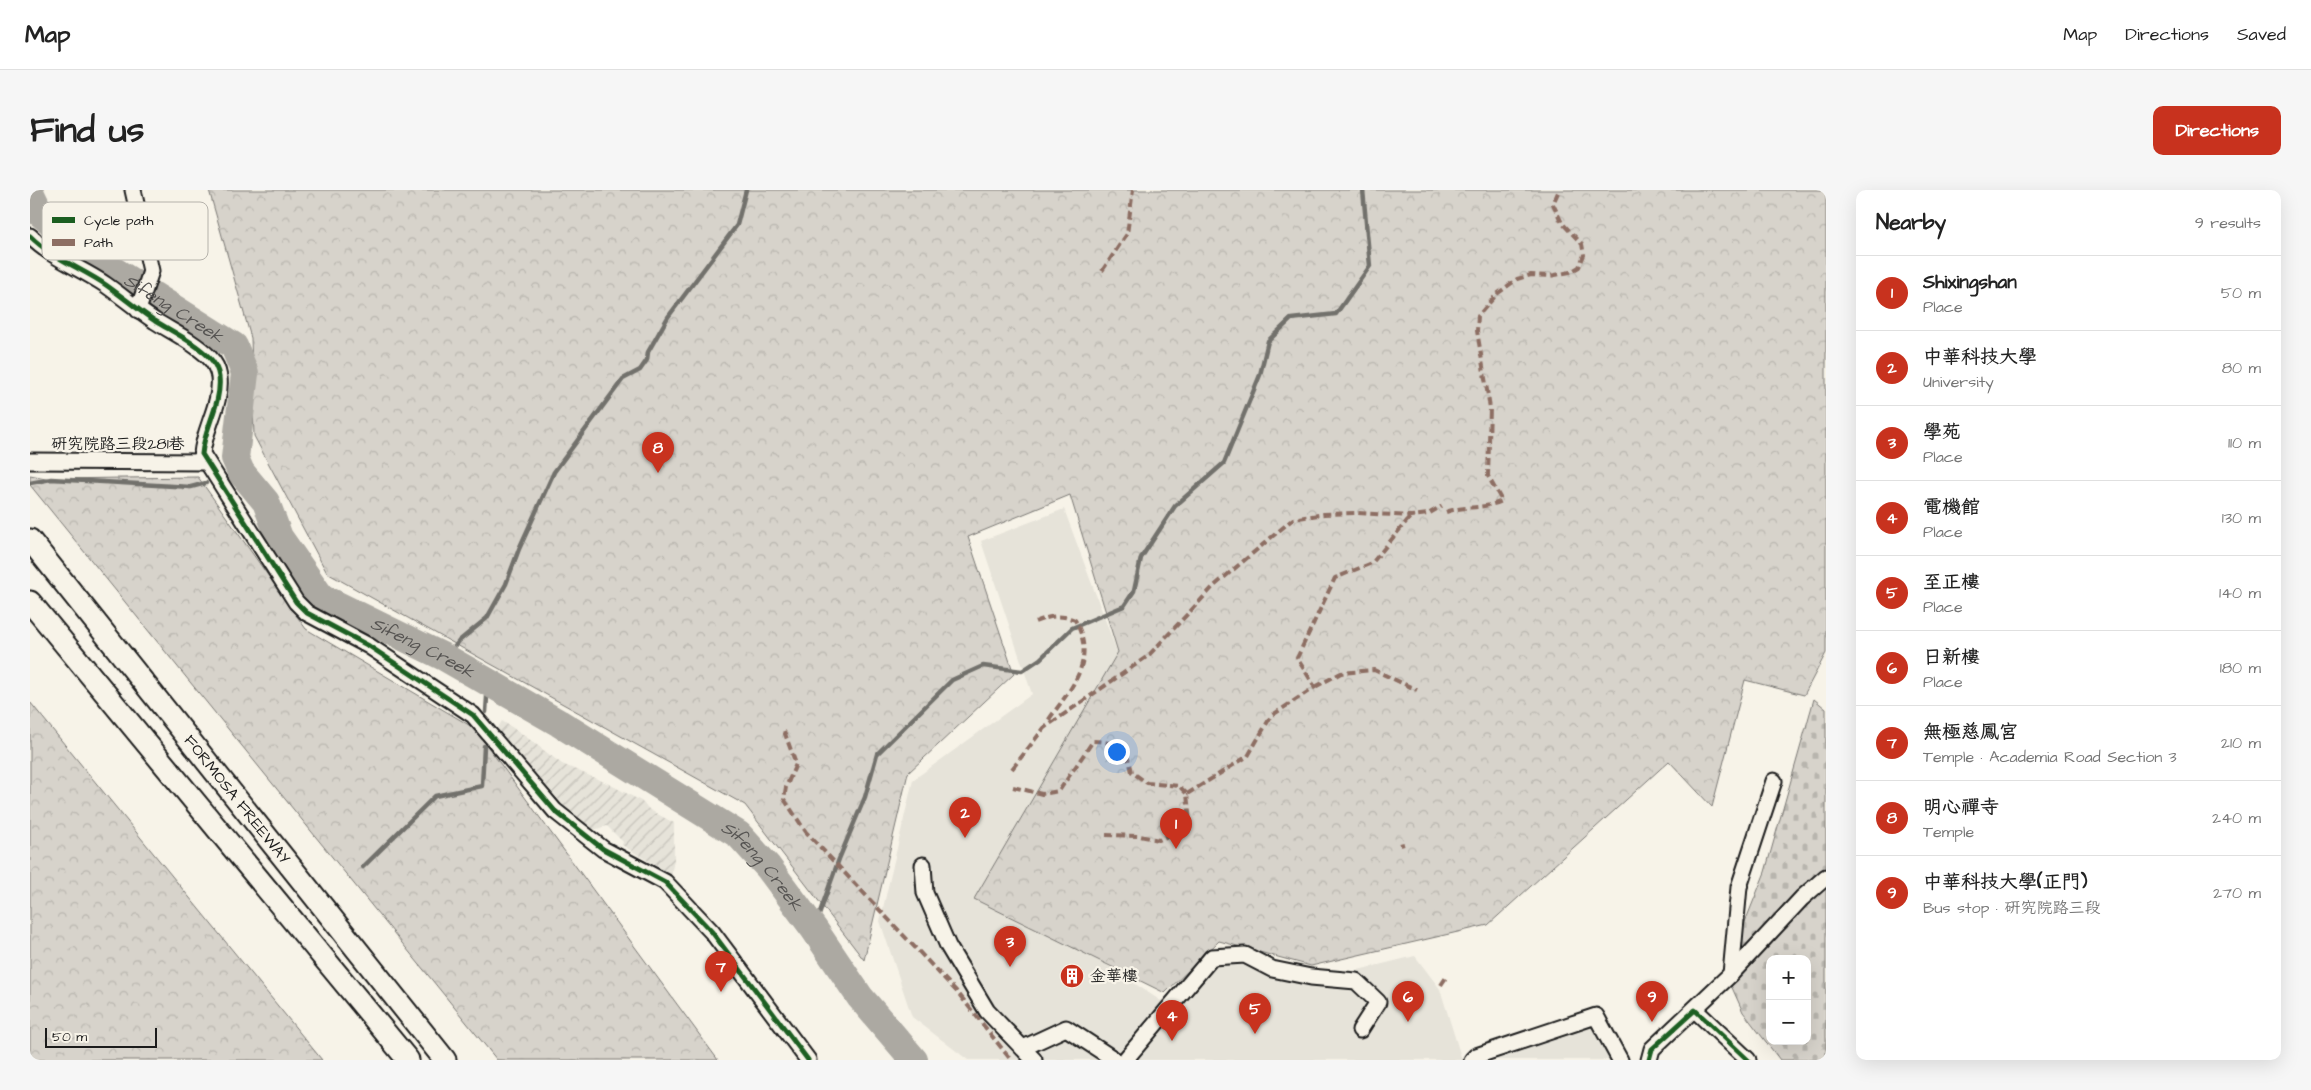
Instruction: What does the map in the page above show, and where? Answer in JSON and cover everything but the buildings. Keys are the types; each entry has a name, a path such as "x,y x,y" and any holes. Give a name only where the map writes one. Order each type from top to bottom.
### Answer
{"highway":[{"name":"FORMOSA FREEWAY","path":"30,540 445,1060"},
{"name":"FORMOSA FREEWAY","path":"30,602 325,957 408,1060"}],"street":[{"path":"30,236 42,248"},
{"path":"62,260 139,307 195,345 210,357 215,364 219,386 202,454 288,592 307,613 369,646 473,715 555,811 603,849 665,882 712,932 808,1060"},
{"path":"139,307 150,280 150,260"},
{"name":"研究院路三段281巷","path":"30,461 206,462"},
{"path":"1731,974 1739,887 1774,781"},
{"path":"924,865 925,893 948,946 987,1011 1034,1060"},
{"path":"1649,1060 1652,1049 1695,1010 1802,898 1826,877"},
{"path":"1124,1060 1212,957 1245,955 1272,970 1311,978 1356,981 1378,1002 1360,1030"},
{"path":"1695,1010 1748,1060"},
{"path":"1472,1060 1476,1056 1596,1016 1620,1060"},
{"path":"1024,1048 1066,1028 1115,1060"}],"shaded area":[{"path":"1064,509 1122,665 1001,895 1161,1001 1220,945 1305,970 1350,972 1415,956 1440,989 1462,1060 968,1060 912,1017 880,921 913,780 1032,694 981,541"},
{"path":"502,721 562,764 609,784 641,801 650,810 674,823 674,860 671,875 622,845 623,842 607,826 593,830 566,808 497,729"},
{"path":"1594,1025 1614,1060 1489,1060"}],"green space":[{"path":"209,190 1826,190 1826,653 1804,695 1745,680 1712,807 1669,761 1488,925 1311,966 1219,941 1165,993 974,899 1118,652 1070,495 968,537 1014,674 908,773 864,960 745,805 327,573 254,436 251,338"},
{"path":"30,475 51,479 198,477 306,629 474,728 718,1060 497,1060 30,485"},
{"path":"1814,699 1826,709 1826,1060 1780,1060 1768,1045 1811,1045 1811,955 1766,955 1766,1042 1743,1012 1725,972 1765,872"},
{"path":"30,702 322,1060 30,1060"}],"waterway":[{"path":"446,658 459,641 487,618 506,584 519,549 554,472 623,379 640,370 647,360 648,352 668,317 737,225 746,190"},
{"path":"814,929 839,859 865,797 877,754 952,680 983,666 1022,671 1040,659 1072,628 1124,606 1134,591 1141,558 1175,506 1224,463 1260,375 1268,341 1291,319 1336,314 1370,266 1363,190"},
{"name":"Sifeng Creek","path":"30,192 42,215"},
{"name":"Sifeng Creek","path":"98,260 234,346 245,373 235,458 241,472 266,502 279,537 321,597 446,658 559,723 739,835 768,867 814,929 860,997 914,1060"},
{"name":"Sifeng Creek","path":"234,473 241,472"},
{"path":"30,483 51,479 191,487 206,483"},
{"path":"486,712 488,682"},
{"path":"363,867 435,796 482,786 484,746"}],"marked path":[{"path":"1102,271 1127,234 1133,190"},
{"path":"1446,512 1487,506 1502,501 1488,476 1490,408 1477,331 1478,316 1497,294 1517,279 1531,275 1550,276 1570,272 1579,267 1584,255 1582,244 1562,223 1553,204 1559,190"},
{"path":"1012,769 1044,728 1148,656 1214,586 1293,519 1324,514 1357,513 1411,516 1428,514 1442,506"},
{"path":"1187,794 1248,756 1271,716 1315,687 1297,658 1335,578 1372,563 1411,516"},
{"path":"1035,622 1055,616 1075,620 1084,649 1082,662 1072,686 1047,722"},
{"path":"1315,687 1341,673 1374,670 1417,690"},
{"path":"784,731 796,764 786,787 784,799 806,832 958,993 1011,1060"},
{"path":"1013,787 1042,794 1059,791 1093,741 1109,743 1120,748 1127,757 1132,772 1147,783 1179,786 1187,794 1190,822 1179,831 1159,840 1140,836 1106,835"},
{"path":"1400,845 1404,844"},
{"path":"1441,985 1447,976"}],"cycle path":[{"path":"30,236 42,246"},
{"path":"62,260 106,285 149,317 190,342 213,361 218,374 218,397 203,444 202,454 296,602 307,613 369,646 473,715 555,811 603,849 665,882 712,932 808,1060"},
{"path":"1649,1060 1652,1049 1695,1010 1748,1060"}],"place":[{"name":"明心禪寺","path":"658,473"},
{"name":"中華科技大學","path":"965,838"},
{"name":"Shixingshan","path":"1176,849"},
{"name":"學苑","path":"1010,967"},
{"name":"金華樓","path":"1072,976"},
{"name":"無極慈鳳宮","path":"721,992"},
{"name":"日新樓","path":"1408,1022"},
{"name":"中華科技大學(正門)","path":"1652,1022"},
{"name":"至正樓","path":"1255,1034"},
{"name":"電機館","path":"1172,1041"}]}
